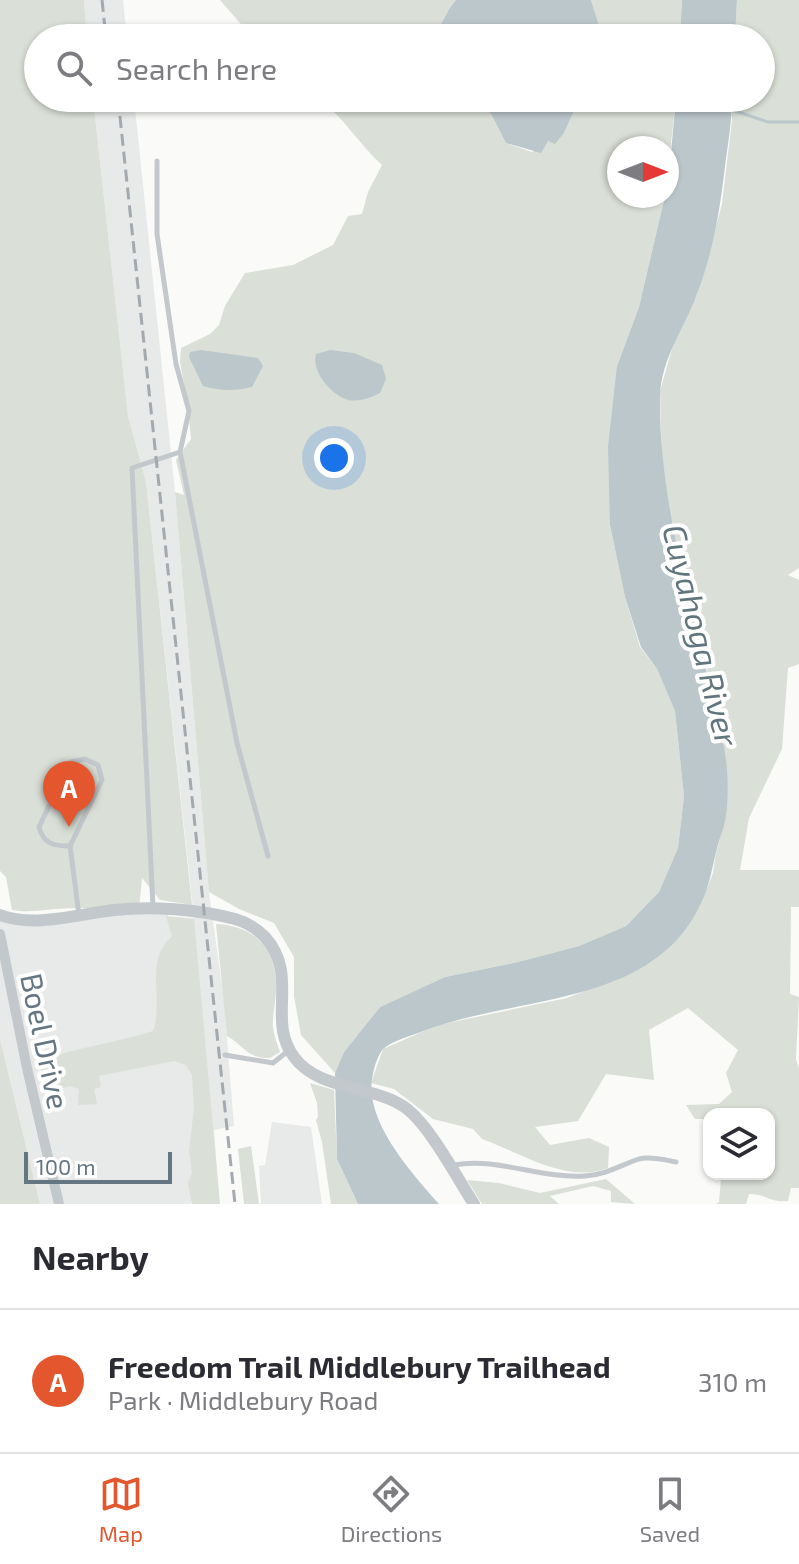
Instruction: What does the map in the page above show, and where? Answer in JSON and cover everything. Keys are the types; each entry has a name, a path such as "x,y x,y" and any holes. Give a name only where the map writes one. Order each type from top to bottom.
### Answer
{"street":[{"path":"0,915 28,920 153,909 235,919 261,933 278,955 284,983 282,1031 298,1063 311,1072 393,1100 415,1117 474,1204"},
{"name":"Boel Drive","path":"0,934 59,1204"}],"lane":[{"path":"157,161 157,234 176,364 189,411 180,452 237,743 268,856"},
{"path":"153,909 132,468 180,452"},
{"path":"70,846 49,844 41,836 39,827 71,762 85,759 98,765 102,780 70,846 79,915"},
{"path":"225,1055 273,1063 289,1050"},
{"path":"449,1166 480,1162 584,1176 604,1173 641,1158 676,1162"}],"shaded area":[{"path":"0,0 84,0 86,24 24,24 24,112 95,112 128,416 146,482 192,905 160,900 142,878 139,909 12,910 6,877 0,871"},
{"path":"84,0 123,0 126,24 86,24"},
{"path":"220,0 456,0 441,24 241,24"},
{"path":"456,0 591,0 599,24 440,24"},
{"path":"591,0 682,0 681,24 599,24"},
{"path":"682,0 737,0 736,24 681,24"},
{"path":"737,0 799,0 799,568 788,575 799,580 799,664 788,668 782,749 749,818 740,870 799,870 799,907 791,907 790,994 799,997 796,1059 799,1069 799,1188 791,1188 788,1201 749,1194 746,1204 716,1204 719,1202 721,1180 775,1180 775,1108 703,1108 703,1119 695,1119 686,1105 719,1104 732,1092 726,1073 738,1050 688,1008 649,1030 654,1080 606,1074 578,1121 535,1127 550,1145 589,1138 609,1147 608,1168 592,1172 560,1170 528,1159 482,1139 473,1129 433,1119 394,1089 371,1083 383,1049 438,1025 567,998 635,971 661,954 699,908 713,873 725,822 723,729 671,522 662,469 660,391 674,342 697,295 722,204 732,112 775,112 775,24 736,24"},
{"path":"95,112 135,112 175,492 209,892 224,1001 234,1126 214,1130 219,1198 189,1204 40,1204 0,1039 0,915 11,919 104,912 169,913 167,917 194,918 146,482 128,416"},
{"path":"334,112 489,112 506,143 532,152 548,141 555,143 564,133 574,112 674,112 672,136 607,136 607,208 662,208 639,307 617,366 610,525 625,597 640,647 657,669 675,711 684,796 678,848 659,892 626,926 579,946 445,977 380,1007 344,1052 335,1073 301,1035 294,996 294,957 274,923 239,909 209,892 175,492 184,495 176,460 191,439 180,362 181,348 210,334 219,325 225,306 245,273 293,265 333,245 348,216 362,214 368,192 382,165"},
{"path":"489,112 574,112 564,133 555,144 548,141 541,153 506,143"},
{"path":"675,112 731,112 712,247 697,294 665,369 660,396 663,457 671,516 725,750 728,798 725,822 704,897 673,944 643,967 609,983 572,995 456,1020 401,1039 383,1049 373,1074 375,1109 391,1144 439,1204 358,1204 337,1159 335,1073 344,1052 380,1007 445,977 579,946 626,926 659,892 678,848 684,796 675,711 657,669 641,647 625,597 610,525 608,447 617,366 639,307 662,208 679,208 679,136 673,136"},
{"path":"201,350 258,358 263,366 252,387 228,390 209,388 203,386 189,357 190,352"},
{"path":"330,350 354,353 382,365 386,379 380,393 364,399 348,400 335,393 319,375 315,361 316,354"},
{"path":"166,916 194,919 220,1204 192,1204 188,1183 192,1173 189,1151 194,1108 192,1075 186,1065 174,1061 99,1076 101,1087 94,1089 97,1104 78,1105 79,1089 70,1086 50,1091 38,1062 153,1031 159,956 172,937"},
{"path":"216,924 251,934 266,948 271,958 276,983 273,1027 280,1052 270,1058 251,1054 227,1036"},
{"path":"0,1039 40,1204 0,1204"},
{"path":"310,1083 334,1090 337,1159 358,1204 331,1204 316,1120 317,1103"},
{"path":"272,1122 311,1127 322,1204 261,1204 259,1166 265,1165"},
{"path":"251,1146 259,1204 244,1204 238,1149"},
{"path":"606,1179 635,1204 611,1202 611,1191 593,1186 550,1196 559,1204 482,1204 467,1180 499,1183 540,1193"}],"waterway":[{"path":"738,112 768,122 799,122"}],"railway":[{"path":"102,0 105,24"},
{"path":"119,112 235,1204"}],"place":[{"name":"Freedom Trail Middlebury Trailhead","path":"69,827"}],"water label":[{"name":"Cuyahoga River","path":"702,635"}]}
